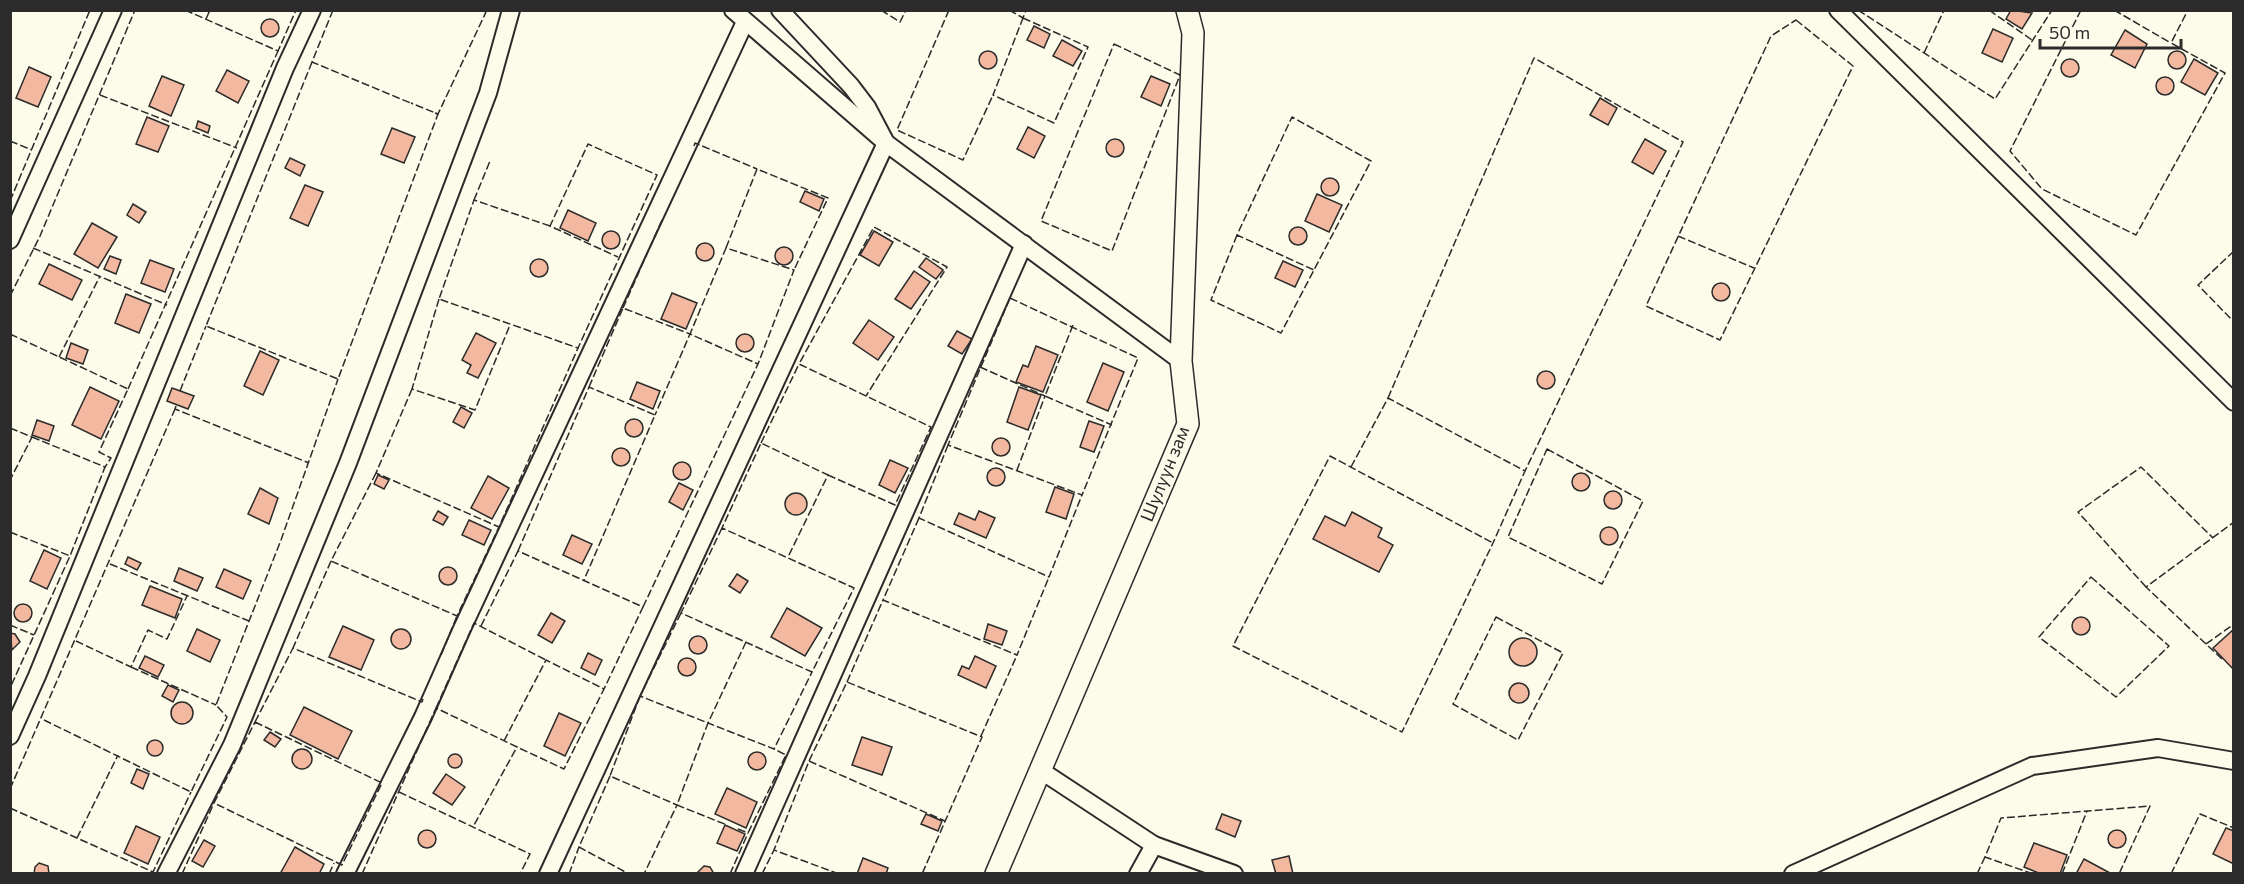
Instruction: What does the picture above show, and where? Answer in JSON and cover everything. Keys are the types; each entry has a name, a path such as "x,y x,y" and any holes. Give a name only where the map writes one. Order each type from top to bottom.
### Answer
{"street":[{"path":"10,240 113,10"},
{"path":"10,735 37,676 285,68 312,10"},
{"path":"166,873 232,745 348,463 488,93 511,10"},
{"path":"780,10 851,86 867,107 886,143"},
{"name":"Шулуун зам","path":"996,873 1188,424 1181,361 1193,33 1187,10"},
{"path":"1838,10 2234,402"},
{"path":"345,873 423,717 739,16 886,143 1181,361"},
{"path":"548,873 886,143"},
{"path":"744,873 1024,244"},
{"path":"1793,873 2032,766 2158,748 2234,761"},
{"path":"1040,770 1154,845 1234,873"},
{"path":"1138,873 1154,845"}],"building":[{"path":"2011,10 2032,13 2022,29 2006,19"},
{"path":"270,19 276,22 279,28 276,34 270,37 264,34 261,28 264,22"},
{"path":"1034,26 1050,34 1044,48 1027,40"},
{"path":"1993,29 2013,38 2002,62 1982,53"},
{"path":"2125,30 2147,44 2135,68 2111,55"},
{"path":"1062,40 1082,51 1073,66 1053,56"},
{"path":"988,51 994,54 997,60 994,66 988,69 982,66 979,60 982,54"},
{"path":"2177,51 2183,54 2186,60 2183,66 2177,69 2171,66 2168,60 2171,54"},
{"path":"2070,59 2076,62 2079,68 2076,74 2070,77 2064,74 2061,68 2064,62"},
{"path":"2194,59 2218,73 2205,95 2181,82"},
{"path":"29,67 51,77 38,107 16,98"},
{"path":"227,70 249,81 238,103 216,91"},
{"path":"162,76 184,85 171,116 149,106"},
{"path":"1151,76 1170,84 1161,106 1141,97"},
{"path":"2165,77 2171,80 2174,86 2171,92 2165,95 2159,92 2156,86 2159,80"},
{"path":"1600,98 1617,108 1608,125 1590,115"},
{"path":"147,117 169,126 158,152 136,144"},
{"path":"198,121 210,126 208,133 196,128"},
{"path":"1028,127 1045,136 1034,158 1017,149"},
{"path":"392,128 415,137 404,163 381,154"},
{"path":"1115,139 1121,142 1124,148 1121,154 1115,157 1109,154 1106,148 1109,142"},
{"path":"1645,139 1666,151 1653,174 1632,162"},
{"path":"290,158 305,165 300,176 285,168"},
{"path":"1330,178 1336,181 1339,187 1336,193 1330,196 1324,193 1321,187 1324,181"},
{"path":"305,185 323,192 308,226 290,218"},
{"path":"805,191 824,199 819,211 800,202"},
{"path":"1317,194 1342,205 1329,232 1305,221"},
{"path":"133,204 146,212 139,223 127,215"},
{"path":"568,210 596,223 588,241 560,228"},
{"path":"92,223 117,237 98,268 74,254"},
{"path":"1298,227 1304,230 1307,236 1304,242 1298,245 1292,242 1289,236 1292,230"},
{"path":"611,231 617,234 620,240 617,246 611,249 605,246 602,240 605,234"},
{"path":"874,231 893,242 879,266 860,255"},
{"path":"705,243 711,246 714,252 711,258 705,261 699,258 696,252 699,246"},
{"path":"784,247 790,250 793,256 790,262 784,265 778,262 775,256 778,250"},
{"path":"110,256 121,260 116,274 104,269"},
{"path":"926,258 943,270 936,279 919,267"},
{"path":"539,259 545,262 548,268 545,274 539,277 533,274 530,268 533,262"},
{"path":"150,260 174,269 165,292 141,283"},
{"path":"1283,261 1303,270 1295,287 1275,278"},
{"path":"49,264 82,280 72,300 39,284"},
{"path":"914,271 930,282 911,309 895,299"},
{"path":"1721,283 1727,286 1730,292 1727,298 1721,301 1715,298 1712,292 1715,286"},
{"path":"672,293 697,303 686,329 661,319"},
{"path":"126,294 151,304 139,333 115,323"},
{"path":"869,320 894,337 878,360 853,343"},
{"path":"957,331 972,339 962,354 948,346"},
{"path":"476,333 496,343 478,378 467,373 471,365 462,360"},
{"path":"745,334 751,337 754,343 751,349 745,352 739,349 736,343 739,337"},
{"path":"71,343 88,350 83,364 66,358"},
{"path":"1036,346 1058,355 1043,392 1016,382 1023,365 1028,367"},
{"path":"260,351 279,360 263,395 244,386"},
{"path":"1103,363 1124,372 1108,411 1087,402"},
{"path":"1542,371 1550,371 1555,376 1553,387 1542,389 1537,384 1537,376"},
{"path":"637,382 660,391 653,409 630,399"},
{"path":"90,387 119,401 101,439 72,425"},
{"path":"1019,387 1041,395 1028,430 1007,422"},
{"path":"172,388 194,396 188,409 167,401"},
{"path":"461,407 472,413 464,428 453,422"},
{"path":"634,419 640,422 643,428 640,434 634,437 628,434 625,428 628,422"},
{"path":"37,420 54,426 49,441 32,435"},
{"path":"1089,421 1104,426 1094,452 1080,447"},
{"path":"1001,438 1007,441 1010,447 1007,453 1001,456 995,453 992,447 995,441"},
{"path":"621,448 627,451 630,457 627,463 621,466 615,463 612,457 615,451"},
{"path":"890,460 908,468 895,493 879,485"},
{"path":"682,462 688,465 691,471 688,477 682,480 676,477 673,471 676,465"},
{"path":"996,468 1002,471 1005,477 1002,483 996,486 990,483 987,477 990,471"},
{"path":"1577,473 1585,473 1590,478 1588,489 1577,491 1572,486 1572,478"},
{"path":"378,475 389,480 384,489 374,484"},
{"path":"488,476 509,488 492,519 471,508"},
{"path":"679,483 693,490 683,510 669,502"},
{"path":"1055,487 1074,494 1066,519 1046,512"},
{"path":"260,488 278,498 269,524 248,514"},
{"path":"1609,491 1617,491 1622,496 1620,507 1609,509 1604,504 1604,496"},
{"path":"796,493 804,496 807,504 804,512 796,515 788,512 785,504 788,496"},
{"path":"438,511 448,517 443,525 433,520"},
{"path":"979,511 995,518 986,538 954,524 959,513 975,520"},
{"path":"1352,512 1382,528 1378,537 1393,545 1379,572 1313,539 1325,516 1345,526"},
{"path":"469,520 491,530 484,545 462,535"},
{"path":"1605,527 1613,527 1618,532 1616,543 1605,545 1600,540 1600,532"},
{"path":"572,535 592,544 582,564 563,555"},
{"path":"44,550 61,558 47,589 30,581"},
{"path":"128,557 141,563 137,570 125,564"},
{"path":"448,567 454,570 457,576 454,582 448,585 442,582 439,576 442,570"},
{"path":"179,568 203,578 197,591 174,581"},
{"path":"224,569 251,581 243,599 216,587"},
{"path":"737,574 748,581 740,593 729,586"},
{"path":"150,586 182,599 175,618 142,605"},
{"path":"23,604 29,607 32,613 29,619 23,622 17,619 14,613 17,607"},
{"path":"787,608 822,628 805,656 771,637"},
{"path":"551,613 565,621 552,643 538,635"},
{"path":"2081,617 2087,620 2090,626 2087,632 2081,635 2075,632 2072,626 2075,620"},
{"path":"988,624 1007,631 1002,645 984,639"},
{"path":"343,626 374,640 361,670 329,657"},
{"path":"197,629 220,640 210,662 187,651"},
{"path":"401,629 408,632 411,639 408,646 401,649 394,646 391,639 394,632"},
{"path":"2234,629 2234,670 2213,648"},
{"path":"10,633 15,634 20,642 12,650"},
{"path":"698,636 704,639 707,645 704,651 698,654 692,651 689,645 692,639"},
{"path":"1523,638 1533,642 1537,652 1533,662 1523,666 1513,662 1509,652 1513,642"},
{"path":"588,653 602,660 595,675 581,668"},
{"path":"145,656 164,665 158,677 139,668"},
{"path":"975,656 996,666 986,688 958,675 962,666 969,669"},
{"path":"687,658 693,661 696,667 693,673 687,676 681,673 678,667 681,661"},
{"path":"1515,683 1523,683 1529,689 1529,697 1523,703 1515,703 1509,697 1509,689"},
{"path":"168,685 179,690 173,702 162,696"},
{"path":"182,702 190,705 193,713 190,721 182,724 174,721 171,713 174,705"},
{"path":"304,707 352,731 338,759 290,735"},
{"path":"559,713 581,723 565,756 544,746"},
{"path":"270,732 281,739 275,747 264,740"},
{"path":"862,737 892,747 882,775 852,765"},
{"path":"155,740 161,742 163,748 161,754 155,756 149,754 147,748 149,742"},
{"path":"302,749 309,752 312,759 309,766 302,769 295,766 292,759 295,752"},
{"path":"757,752 763,755 766,761 763,767 757,770 751,767 748,761 751,755"},
{"path":"452,754 458,754 462,761 458,768 452,768 448,764 448,758"},
{"path":"137,769 149,774 143,789 131,783"},
{"path":"446,774 465,787 452,805 433,793"},
{"path":"727,788 757,802 746,828 715,814"},
{"path":"926,814 942,821 938,831 921,824"},
{"path":"1222,814 1241,821 1235,837 1216,829"},
{"path":"725,825 745,834 737,851 717,843"},
{"path":"136,826 160,837 148,864 124,853"},
{"path":"2226,828 2234,831 2234,864 2213,854"},
{"path":"427,830 433,833 436,839 433,845 427,848 421,845 418,839 421,833"},
{"path":"2117,830 2123,833 2126,839 2123,845 2117,848 2111,845 2108,839 2111,833"},
{"path":"204,840 215,846 203,867 192,861"},
{"path":"2034,843 2067,855 2060,874 2041,874 2024,867"},
{"path":"295,847 324,864 319,874 280,874"},
{"path":"1289,856 1293,874 1276,874 1272,860"},
{"path":"863,858 888,868 886,874 857,874"},
{"path":"2084,859 2110,873 2110,874 2076,874"},
{"path":"39,863 48,866 49,874 34,874 35,867"},
{"path":"704,866 710,867 714,874 696,874"}],"fence":[{"path":"10,201 90,10"},
{"path":"10,296 40,236 135,10"},
{"path":"185,10 278,51 296,10"},
{"path":"206,19 210,10"},
{"path":"333,10 312,62 413,104"},
{"path":"435,113 438,114 486,12 482,10"},
{"path":"881,10 900,22 906,10"},
{"path":"949,10 897,130 963,160 993,95"},
{"path":"1009,10 1023,18 1026,10"},
{"path":"1858,10 1995,99 2052,10"},
{"path":"1924,53 1944,10"},
{"path":"1989,10 2032,40"},
{"path":"2081,10 2010,151 2042,189 2136,235 2225,73 2171,43 2188,10"},
{"path":"2114,10 2171,43"},
{"path":"1023,18 1088,47 1054,123 993,95 1023,18"},
{"path":"1796,20 1853,66 1720,340 1646,306 1771,36 1796,20"},
{"path":"1114,44 1180,75 1112,251 1041,221 1114,44"},
{"path":"128,389 278,51"},
{"path":"1388,398 1534,58 1683,142 1525,471"},
{"path":"312,62 206,326 338,379 438,114 411,103"},
{"path":"100,95 237,148"},
{"path":"1237,235 1211,300 1281,333 1371,161 1292,117 1237,235 1314,270"},
{"path":"10,141 32,150"},
{"path":"694,146 695,143 757,169"},
{"path":"550,226 474,200 439,299 578,348 657,175 588,144 550,226 618,257"},
{"path":"474,200 490,161"},
{"path":"726,248 757,169 828,198 794,270"},
{"path":"623,308 662,220"},
{"path":"828,475 895,505 931,427 799,364 874,227 947,267 866,396"},
{"path":"1678,236 1754,268"},
{"path":"33,248 167,305"},
{"path":"643,607 758,364 690,334 726,248 794,270 758,364"},
{"path":"2234,251 2198,285 2234,322"},
{"path":"59,357 100,276"},
{"path":"1010,298 1138,358 1082,495 948,445 1010,298"},
{"path":"439,299 412,389 475,410 510,325"},
{"path":"589,387 623,308 690,334 655,415"},
{"path":"1073,325 1045,396 1112,425"},
{"path":"180,391 206,326"},
{"path":"10,334 128,389 99,452 111,458 105,467"},
{"path":"412,389 376,473 499,527 578,348"},
{"path":"761,443 799,364"},
{"path":"980,367 1045,396 1017,470"},
{"path":"44,720 191,792 227,717 216,705 281,540 338,379"},
{"path":"518,551 589,387 655,415 584,580"},
{"path":"1351,467 1388,398 1525,471 1493,543 1402,732 1233,646 1330,456 1493,543"},
{"path":"176,406 175,409 309,463"},
{"path":"10,789 175,409"},
{"path":"10,428 32,437 10,480"},
{"path":"32,437 105,467 70,556"},
{"path":"722,528 681,613 812,672 854,588 722,528 761,443 828,475 788,557"},
{"path":"948,445 919,518 1049,577 1082,495"},
{"path":"1547,449 1643,501 1602,584 1508,537 1547,449"},
{"path":"2146,587 2078,512 2141,467 2213,538"},
{"path":"376,473 331,561 457,616 499,527"},
{"path":"919,518 883,600 1017,655 1049,577"},
{"path":"2206,644 2146,587 2234,522"},
{"path":"10,532 70,556 10,688"},
{"path":"481,626 518,551 643,607 604,689"},
{"path":"331,561 293,648 422,702 423,699"},
{"path":"110,564 249,621"},
{"path":"2091,577 2169,646 2116,697 2039,637 2091,577"},
{"path":"76,641 131,667 148,630 167,639 187,596"},
{"path":"847,682 883,600"},
{"path":"681,613 640,696 708,723 677,805 727,825"},
{"path":"441,655 457,616"},
{"path":"1496,617 1563,653 1518,740 1453,704 1496,617"},
{"path":"436,708 474,623 546,660"},
{"path":"2222,659 2206,644 2234,624"},
{"path":"10,625 34,635"},
{"path":"746,642 708,723 774,749 812,672"},
{"path":"255,722 293,648"},
{"path":"981,736 1017,655"},
{"path":"504,741 546,660 604,689 564,769 517,747"},
{"path":"131,667 216,705"},
{"path":"839,874 774,850 809,761 847,682 982,737 922,874"},
{"path":"640,696 610,776 677,805 644,874"},
{"path":"362,874 436,708 517,747 473,827"},
{"path":"255,722 382,783 342,865 214,803 255,722"},
{"path":"738,829 748,833 786,755 774,749"},
{"path":"77,838 118,755"},
{"path":"809,761 945,821"},
{"path":"610,776 579,847 629,874"},
{"path":"10,808 153,872 191,792"},
{"path":"399,792 530,854 520,874"},
{"path":"182,874 214,803"},
{"path":"2033,874 1985,857 2001,818 2150,806 2119,874"},
{"path":"2062,874 2087,811"},
{"path":"2171,874 2200,814 2234,828"},
{"path":"730,874 748,833"},
{"path":"569,874 579,847"},
{"path":"762,874 774,850"},
{"path":"1977,874 1985,857"},
{"path":"329,874 334,863"}]}
